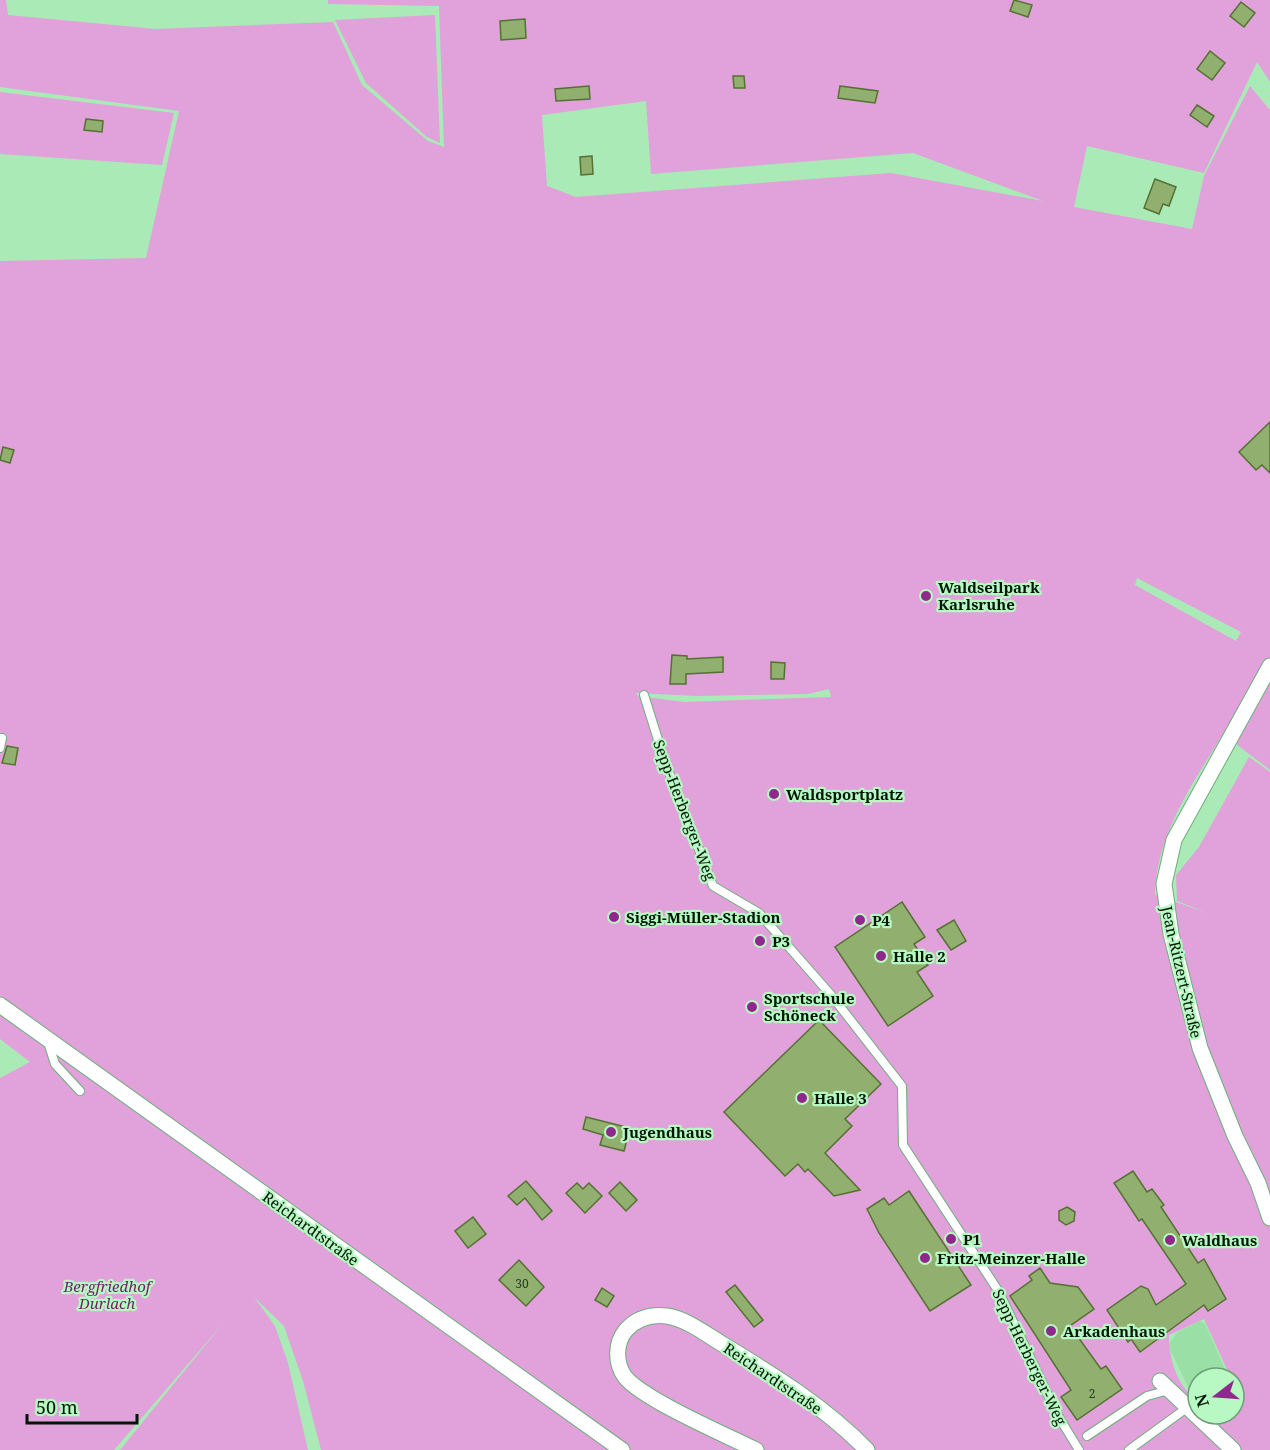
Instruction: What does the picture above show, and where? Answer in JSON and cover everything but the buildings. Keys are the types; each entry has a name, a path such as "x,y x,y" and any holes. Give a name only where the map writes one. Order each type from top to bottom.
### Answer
{"street":[{"name":"Jean-Ritzert-Straße","path":"1270,666 1174,840 1164,884 1171,934 1200,1048 1235,1136 1258,1183 1270,1218"},
{"name":"Reichardtstraße","path":"0,1005 622,1450"},
{"name":"Reichardtstraße","path":"756,1450 655,1399 631,1383 619,1367 618,1347 625,1332 646,1317 657,1315 681,1320 793,1388 852,1434 867,1450"},
{"path":"1164,1385 1186,1405"},
{"path":"1208,1426 1233,1450"}],"lane":[{"name":"Sepp-Herberger-Weg","path":"644,694 665,762 713,886 759,913 831,995 902,1086 903,1145 999,1292 1057,1414 1079,1450"},
{"path":"0,748 2,738"},
{"path":"47,1038 55,1064 80,1091"},
{"path":"1087,1436 1164,1385"},
{"path":"1129,1450 1186,1408"}],"shaded area":[{"path":"1200,1321 1205,1324 1224,1366 1186,1366 1186,1383 1168,1345 1178,1332"}],"green space":[{"name":"Bergfriedhof Durlach","path":"0,0 6,0 8,15 156,29 333,22 362,85 428,141 444,147 439,6 328,4 328,0 1270,0 1270,82 1257,62 1204,173 1087,146 1074,207 1192,229 1204,176 1250,86 1270,110 1270,770 1223,734 1178,810 1169,831 1157,873 1155,895 1208,913 1177,901 1176,875 1199,847 1249,757 1270,772 1270,1450 321,1450 303,1381 284,1326 254,1297 275,1326 288,1363 308,1450 120,1450 225,1321 114,1450 0,1450 0,1078 30,1062 0,1039 0,261 146,258 179,111 0,87","holes":["646,101 651,174 913,153 1043,201 891,173 576,197 547,186 542,115","1137,578 1241,632 1236,641 1135,585","829,689 831,697 684,702 638,696 636,693 697,696 808,694"]},
{"path":"435,15 440,143 427,137 366,83 335,20"},
{"path":"0,92 174,113 162,165 0,154"}],"place":[{"name":"Waldseilpark Karlsruhe","path":"926,596"},
{"name":"Waldsportplatz","path":"774,794"},
{"name":"Siggi-Müller-Stadion","path":"614,917"},
{"name":"P4","path":"860,920"},
{"name":"P3","path":"760,941"},
{"name":"Halle 2","path":"881,956"},
{"name":"Sportschule Schöneck","path":"752,1007"},
{"name":"Halle 3","path":"802,1098"},
{"name":"Jugendhaus","path":"611,1132"},
{"name":"P1","path":"951,1239"},
{"name":"Waldhaus","path":"1170,1240"},
{"name":"Fritz-Meinzer-Halle","path":"925,1258"},
{"name":"Arkadenhaus","path":"1051,1331"}]}
